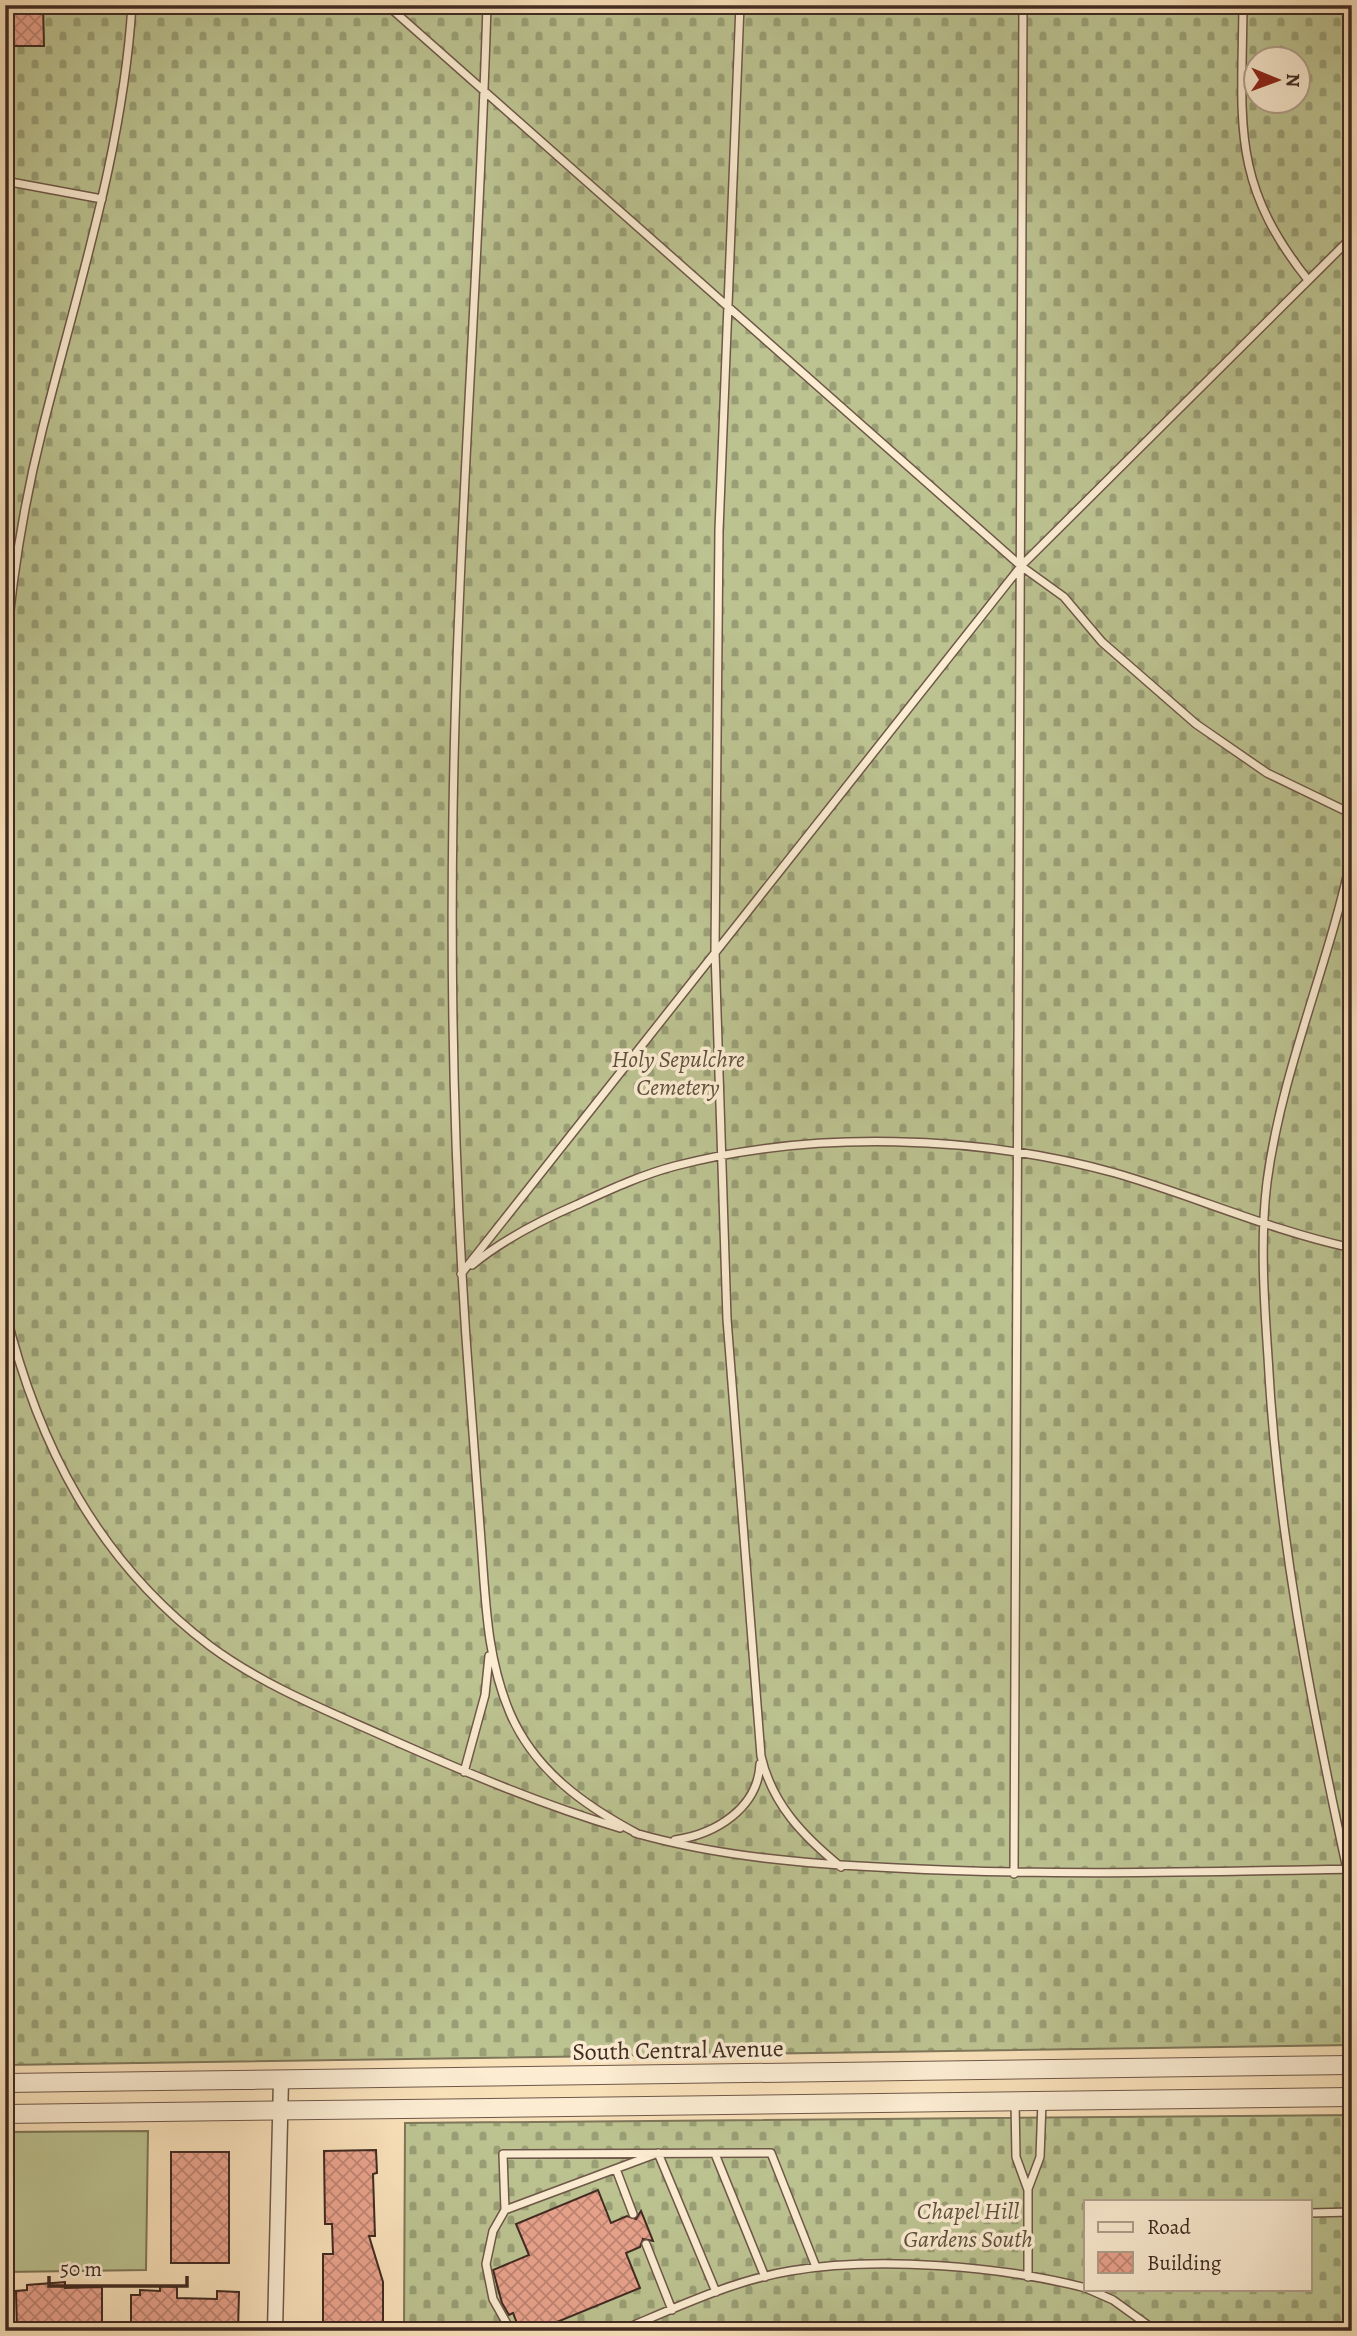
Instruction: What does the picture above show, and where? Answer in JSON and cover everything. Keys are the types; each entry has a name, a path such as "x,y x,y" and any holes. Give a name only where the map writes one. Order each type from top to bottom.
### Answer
{"street":[{"name":"South Central Avenue","path":"5,2083 1352,2065"},
{"path":"275,2331 281,2079"},
{"path":"5,2114 1352,2097"}],"lane":[{"path":"5,662 13,585 31,481 102,199 117,117 132,5"},
{"path":"387,5 1021,566 1064,597 1102,642 1196,724 1267,773 1352,814"},
{"path":"464,1772 485,1695 490,1652 460,1275 453,1025 453,809 487,5"},
{"path":"669,1841 702,1833 733,1815 755,1790 760,1777 761,1756 729,1346 715,951 715,675 740,5"},
{"path":"1014,1874 1023,5"},
{"path":"1243,5 1242,126 1250,178 1270,229 1308,281"},
{"path":"5,181 102,199"},
{"path":"460,1275 1021,566 1352,237"},
{"path":"5,1310 24,1384 57,1460 100,1532 152,1592 211,1646 270,1683 464,1772 550,1806 638,1834 786,1861 841,1867 1014,1874 1350,1869 1305,1656 1282,1506 1269,1382 1264,1226 1267,1185 1282,1100 1352,854"},
{"path":"460,1275 497,1244 556,1214 638,1178 761,1149 863,1143 956,1145 1018,1151 1113,1173 1264,1226 1352,1248"},
{"path":"490,1652 509,1712 534,1753 561,1783 596,1811 638,1834"},
{"path":"761,1756 766,1779 776,1799 811,1840 841,1867"},
{"path":"1015,2101 1016,2157 1028,2190"},
{"path":"1028,2277 1028,2190 1040,2157 1042,2101"},
{"path":"505,2210 658,2153"},
{"path":"658,2153 716,2292"},
{"path":"511,2331 493,2299 486,2264 493,2231 505,2210 503,2154 771,2153 816,2267"},
{"path":"715,2154 765,2277"},
{"path":"616,2169 633,2214"},
{"path":"1312,2213 1352,2212"},
{"path":"646,2244 672,2310"},
{"path":"620,2331 716,2292 765,2277 816,2267 903,2264 1028,2277 1084,2288"},
{"path":"1092,2290 1114,2300 1156,2331"}],"green space":[{"name":"Holy Sepulchre Cemetery","path":"5,5 1352,5 1352,2045 5,2065"},
{"name":"Chapel Hill Gardens South","path":"1352,2115 1352,2331 404,2331 405,2123"},
{"path":"148,2131 146,2270 5,2272 5,2132"}],"building":[{"path":"5,5 43,5 44,46 5,46"},
{"path":"376,2150 377,2173 373,2174 375,2236 369,2236 383,2282 383,2331 323,2331 323,2254 333,2254 332,2224 325,2224 324,2151"},
{"path":"171,2152 229,2152 229,2263 171,2263"},
{"path":"598,2190 611,2223 627,2216 636,2219 641,2211 653,2241 643,2239 640,2247 626,2253 640,2288 535,2331 520,2331 513,2313 509,2315 502,2303 493,2270 529,2255 516,2224"},
{"path":"65,2282 65,2288 102,2287 102,2331 17,2331 16,2291 27,2290 27,2285"},
{"path":"160,2286 177,2287 177,2298 217,2299 217,2291 239,2292 238,2331 131,2331 131,2295 140,2295 140,2290 160,2291"}]}
